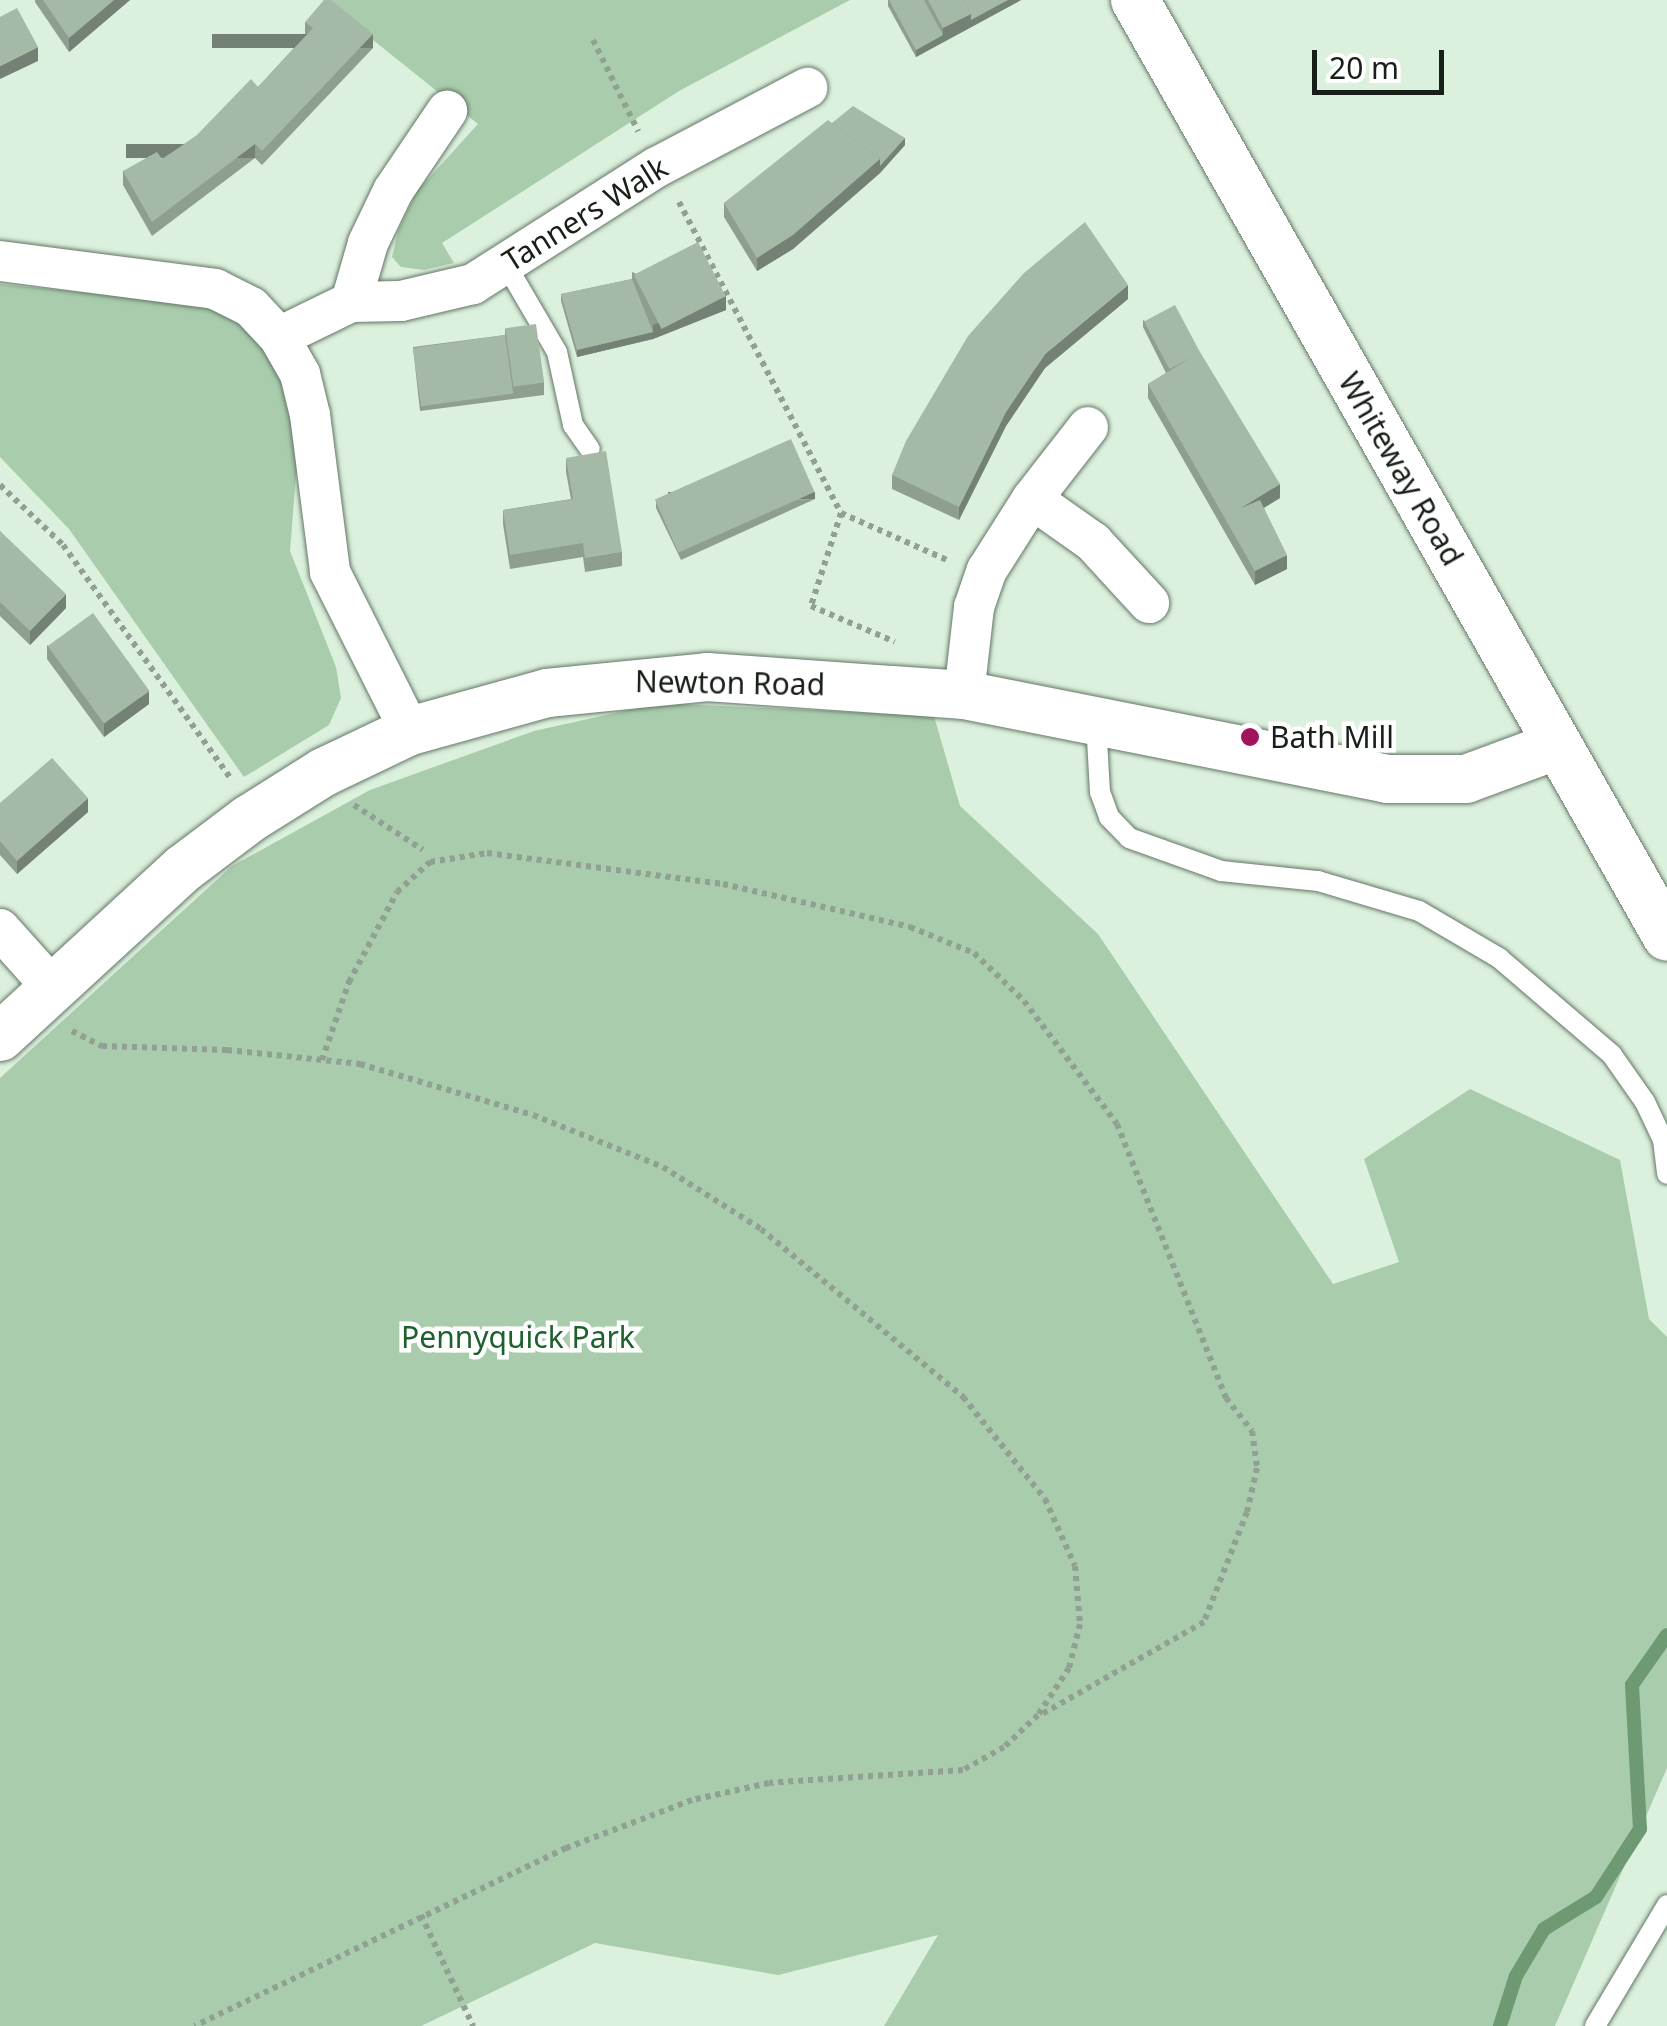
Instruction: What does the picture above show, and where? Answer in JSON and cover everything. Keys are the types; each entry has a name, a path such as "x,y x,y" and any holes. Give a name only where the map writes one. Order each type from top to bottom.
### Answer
{"street":[{"name":"Whiteway Road","path":"1134,0 1667,937"},
{"name":"Tanners Walk","path":"279,337 351,302 401,301 474,284 657,167 808,88"},
{"path":"351,302 368,244 393,190 447,111"},
{"path":"0,262 215,289 252,307 279,337 300,374 310,415 330,572 410,731"},
{"path":"964,684 974,608 987,570 1032,500 1088,427"},
{"path":"1032,500 1093,542 1149,603"},
{"name":"Newton Road","path":"0,1037 47,991 248,819 324,772 410,731 474,708 621,681 708,676 964,684 1096,720 1387,778 1466,778 1558,745"},
{"path":"0,929 47,991"}],"lane":[{"path":"505,264 557,352 573,425 590,450"},
{"path":"1096,720 1100,792 1109,817 1129,838 1221,871 1318,881 1419,911 1499,958 1612,1055 1645,1102 1662,1140 1667,1174"},
{"path":"1595,2026 1667,1904"}],"path":[{"path":"592,40 626,110"},
{"path":"657,167 700,234 841,512 934,557 987,570"},
{"path":"0,485 63,545 230,777 248,819"},
{"path":"841,512 811,606 964,684"},
{"path":"324,772 332,788 423,850"},
{"path":"322,1060 349,982 389,907 430,862 488,853 724,884 910,927 974,954 1024,1001 1117,1124 1226,1398 1252,1430 1257,1468 1247,1512 1204,1622 1038,1715"},
{"path":"47,991 75,1035 102,1046 360,1064 532,1115 663,1167 762,1229 964,1397 1044,1499 1075,1566 1080,1624 1069,1668 1038,1715 1004,1747 964,1770 769,1783 692,1800 566,1848 194,2026"},
{"path":"420,1916 472,2026"}],"green space":[{"path":"323,0 850,0 679,91 442,243 454,263 424,270 401,267 392,257 398,231 417,191 478,124"},
{"path":"0,284 207,305 265,338 301,413 290,551 336,667 341,698 329,725 244,777 69,529 0,457"},
{"name":"Pennyquick Park","path":"660,703 934,716 960,806 1098,934 1333,1284 1399,1262 1364,1159 1470,1089 1620,1160 1649,1319 1667,1337 1667,1768 1555,2026 884,2026 938,1935 778,1975 595,1943 421,2026 0,2026 0,1078 232,866 370,790 534,731"}],"building":[{"path":"43,0 114,0 69,38"},
{"path":"324,0 331,0 373,34 262,151 255,144 152,222 123,171 157,152 162,159 196,136 251,79 258,87 313,28 305,22"},
{"path":"889,0 924,0 943,35 916,50"},
{"path":"928,0 963,0 971,14 943,28"},
{"path":"963,0 1008,0 971,20"},
{"path":"17,8 38,47 0,66 0,17"},
{"path":"853,106 905,138 880,166 880,159 832,123"},
{"path":"828,120 880,159 793,235 757,258 724,203"},
{"path":"1085,222 1128,285 1045,354 1006,412 959,507 892,475 906,441 968,336 1024,273"},
{"path":"698,242 726,296 662,329 634,275"},
{"path":"632,279 653,332 577,350 561,294"},
{"path":"1175,305 1200,353 1169,369 1144,321"},
{"path":"536,324 544,382 514,387 505,328"},
{"path":"505,335 513,393 421,406 413,348"},
{"path":"1200,352 1280,484 1241,508 1260,500 1287,555 1255,571 1148,384"},
{"path":"791,439 815,492 678,553 655,500"},
{"path":"606,451 622,552 585,558 583,543 510,555 503,510 573,499 566,458"},
{"path":"0,531 66,594 30,631 0,602"},
{"path":"93,613 149,691 104,724 48,646"},
{"path":"52,758 88,798 17,861 0,841 0,803"}],"waterway":[{"path":"1500,2026 1516,1976 1544,1929 1596,1897 1640,1829 1632,1685 1667,1635"}],"place":[{"name":"Bath Mill","path":"1250,737"}]}
